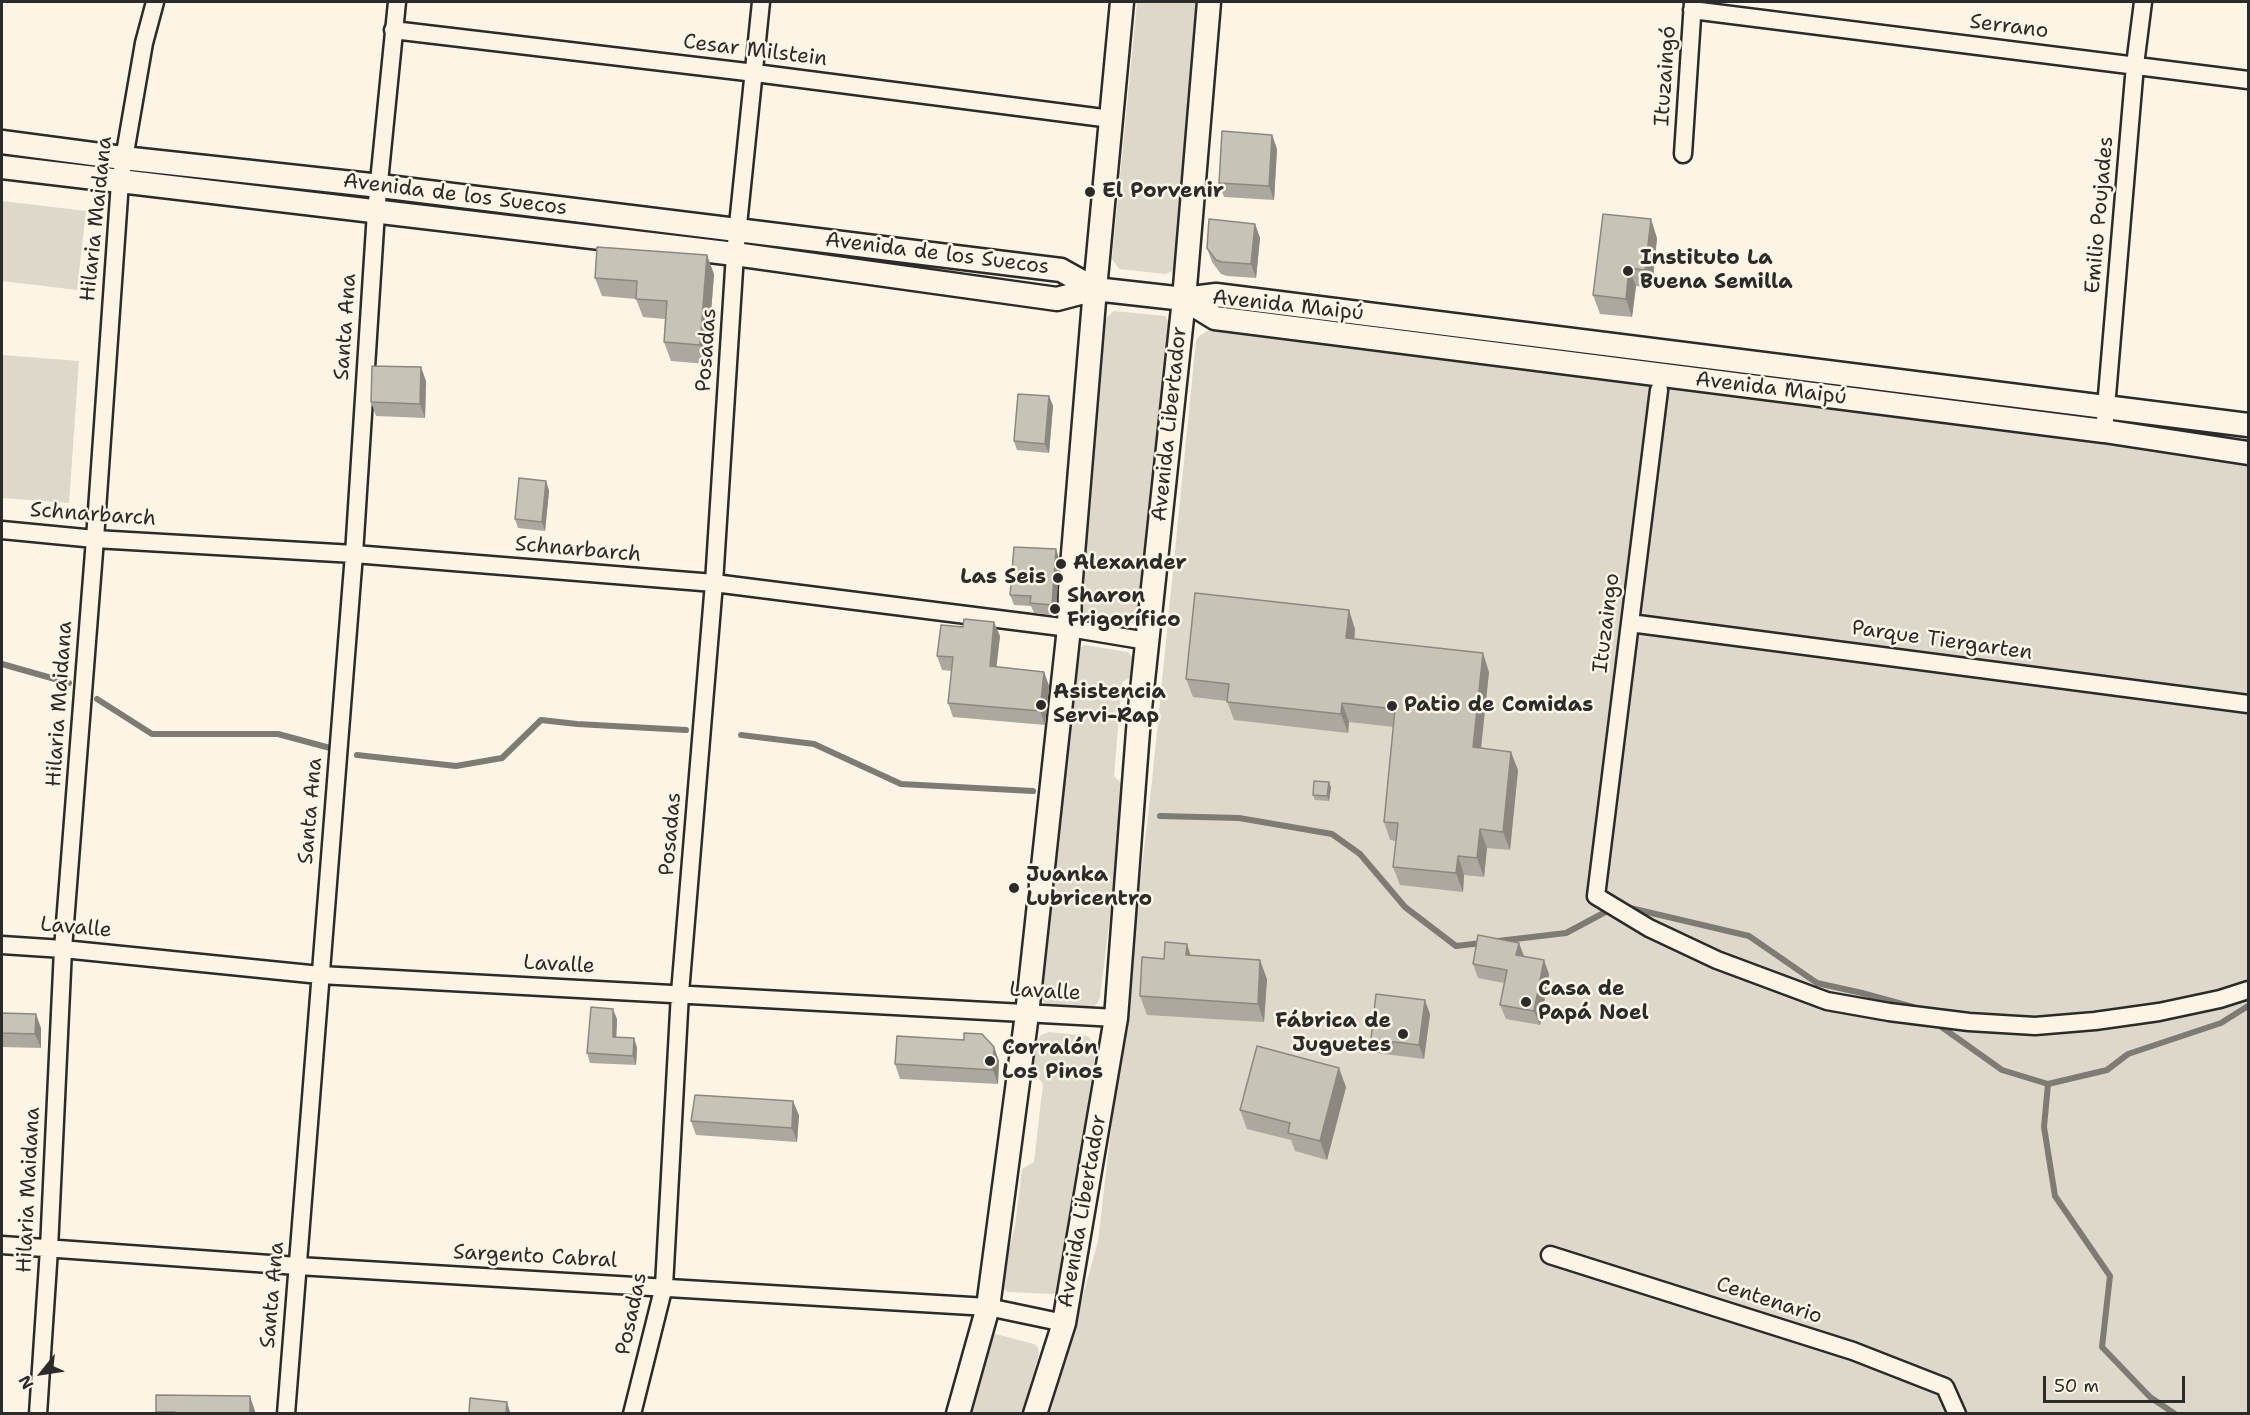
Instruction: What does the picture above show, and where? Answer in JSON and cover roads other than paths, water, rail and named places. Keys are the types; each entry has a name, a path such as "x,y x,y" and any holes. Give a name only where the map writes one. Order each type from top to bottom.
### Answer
{"main road":[{"path":"958,1413 987,1307 1027,1014 1069,628 1070,590 1095,289 1122,2"},
{"name":"Avenida Libertador","path":"1035,1413 1064,1323 1116,1018 1139,718 1184,299 1209,2"},
{"name":"Avenida de los Suecos","path":"2,142 1061,270 1095,289"},
{"name":"Avenida de los Suecos","path":"2,167 735,254 1057,299 1095,289"},
{"path":"1095,289 1184,299"},
{"name":"Avenida Maipú","path":"1184,299 1216,295 2248,425"},
{"name":"Avenida Maipú","path":"1184,299 1215,318 2104,431 2248,453"}],"street":[{"name":"Hilaria Maidana","path":"38,1413 49,1249 63,949 120,182 144,43 155,2"},
{"name":"Santa Ana","path":"286,1413 354,554 376,212 397,2"},
{"name":"Posadas","path":"632,1413 664,1286 680,993 714,584 735,254 761,2"},
{"name":"Emilio Poujades","path":"2104,431 2135,65 2143,2"},
{"name":"Serrano","path":"1693,6 2248,80"},
{"name":"Ituzaingó","path":"1683,154 1693,6"},
{"name":"Cesar Milstein","path":"393,30 755,73 1111,119"},
{"name":"Ituzaingo","path":"1659,390 1596,896 1649,928 1717,960 1827,1001 1889,1012 1969,1022 2035,1026 2159,1012 2220,999 2248,990"},
{"name":"Schnarbarch","path":"2,531 95,539 354,554 714,584 1069,628 1147,641"},
{"name":"Parque Tiergarten","path":"1630,623 2248,704"},
{"name":"Lavalle","path":"2,945 320,975 1116,1018"},
{"name":"Sargento Cabral","path":"2,1245 298,1266 987,1307 1064,1323"},
{"name":"Centenario","path":"1550,1255 1852,1351 1944,1387 1957,1413"}],"waterway":[{"path":"2,664 69,683"},
{"path":"97,699 152,734 278,734 330,748"},
{"path":"357,755 456,766 502,758 541,720 686,730"},
{"path":"741,735 814,744 901,784 1033,791"},
{"path":"1160,816 1239,818 1332,834 1360,854 1405,907 1456,946 1482,943"},
{"path":"1626,907 1749,936 1817,983 1862,993 1918,1010"},
{"path":"1498,941 1566,933 1613,908"},
{"path":"1936,1023 2002,1070 2048,1084 2107,1070 2128,1054 2221,1023 2248,1006"},
{"path":"2048,1084 2044,1127 2055,1196 2110,1276 2102,1347 2150,1397 2175,1414"}],"place":[{"name":"El Porvenir","path":"1090,192"},
{"name":"Instituto La Buena Semilla","path":"1628,271"},
{"name":"Alexander","path":"1061,564"},
{"name":"Las Seis","path":"1058,578"},
{"name":"Sharon Frigorífico","path":"1055,609"},
{"name":"Asistencia Servi-Rap","path":"1041,705"},
{"name":"Patio de Comidas","path":"1392,706"},
{"name":"Juanka Lubricentro","path":"1014,888"},
{"name":"Casa de Papá Noel","path":"1526,1002"},
{"name":"Fábrica de Juguetes","path":"1403,1034"},
{"name":"Corralón Los Pinos","path":"990,1061"}]}
